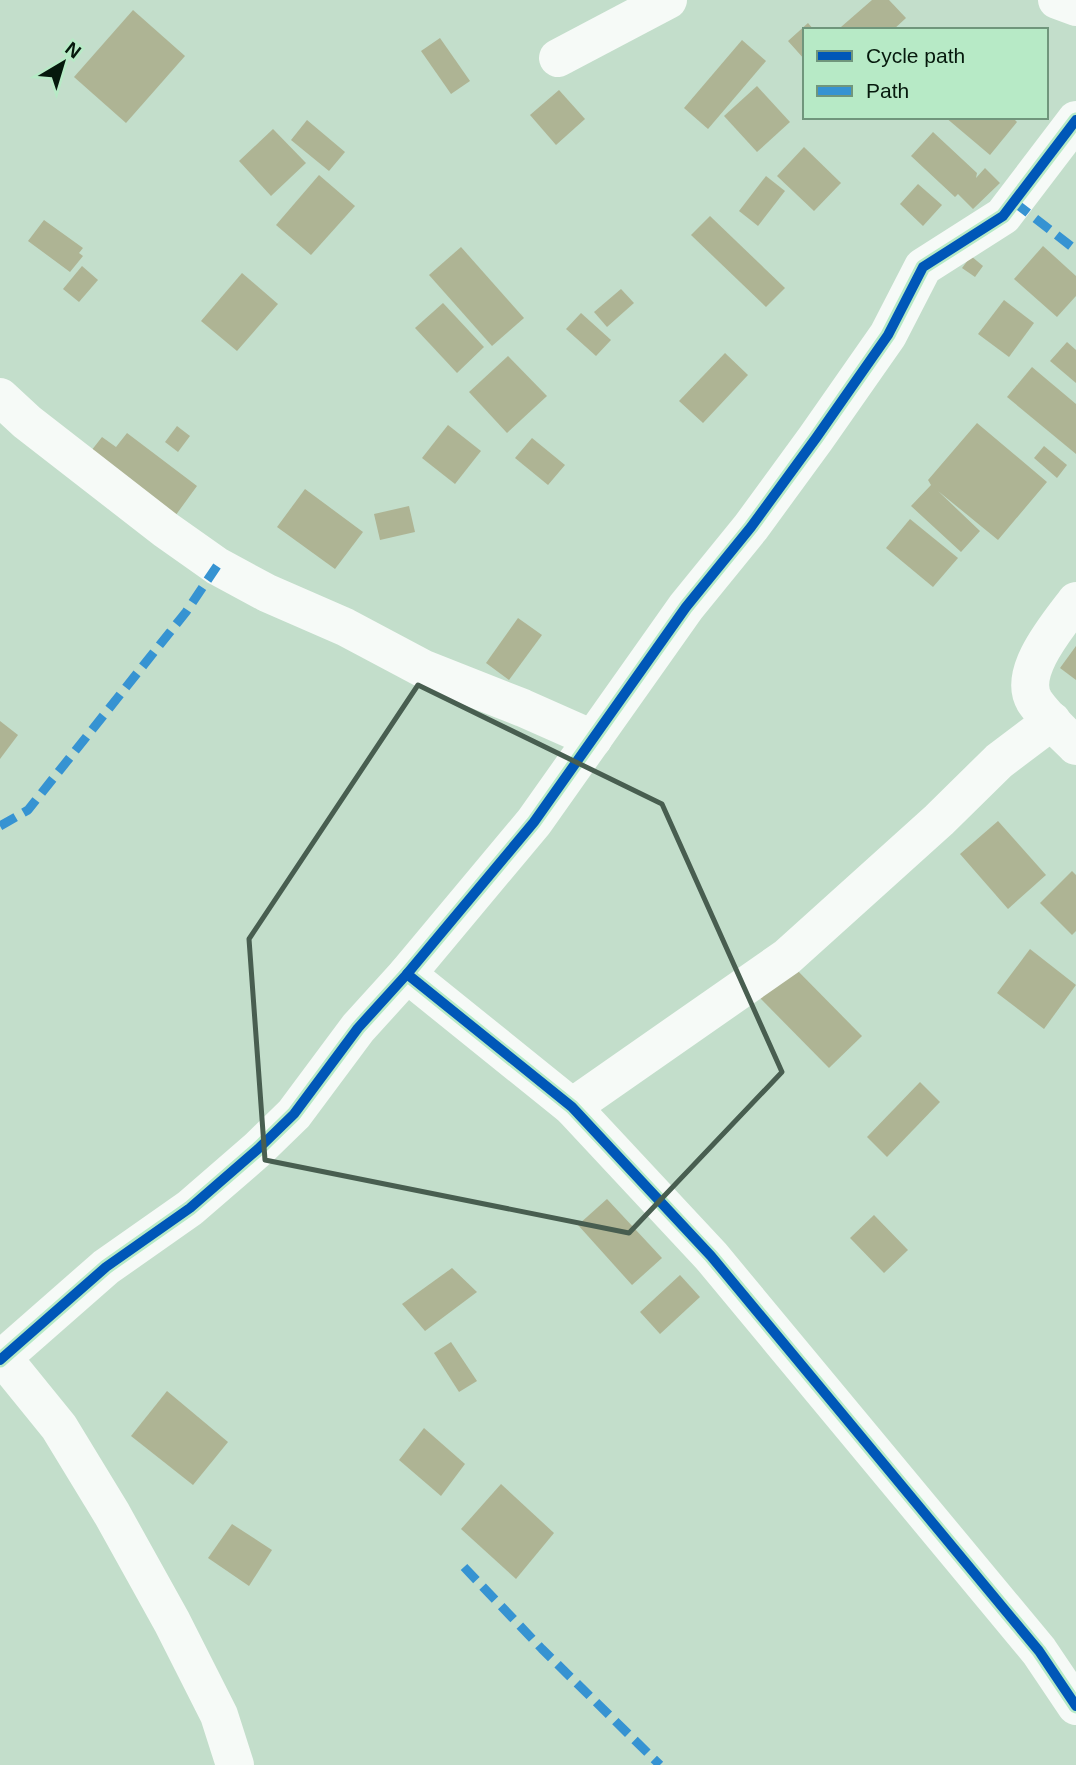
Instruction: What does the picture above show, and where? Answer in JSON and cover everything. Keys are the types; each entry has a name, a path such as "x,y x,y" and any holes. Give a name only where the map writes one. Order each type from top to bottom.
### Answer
{"street":[{"path":"558,58 668,0"},
{"path":"1057,0 1076,7"},
{"path":"235,1765 219,1715 172,1622 112,1514 59,1427 2,1359 106,1267 190,1208 258,1149 293,1114 358,1028 407,974 534,821 687,607 751,527 824,427 888,335 923,267 1003,215 1076,120"},
{"path":"0,397 69,456 217,566 267,593 345,627 424,669 593,738"},
{"path":"572,1107 787,957 939,820 999,761 1064,734 1033,700 1030,682 1034,665 1043,649 1076,601"},
{"path":"407,974 572,1107 711,1256 1039,1651 1076,1706"}],"highlighted area":[{"path":"418,685 662,804 782,1072 629,1233 265,1160 249,939"}],"building":[{"path":"872,0 889,0 906,18 895,28 841,27"},
{"path":"133,10 185,56 126,123 74,77"},
{"path":"808,23 812,28 803,28 803,58 788,41"},
{"path":"440,38 470,81 451,94 421,51"},
{"path":"742,40 766,61 708,129 684,108"},
{"path":"757,86 790,122 757,152 724,116"},
{"path":"559,90 585,119 556,145 530,115"},
{"path":"947,119 1014,119 1017,122 990,155"},
{"path":"307,120 345,152 329,171 291,140"},
{"path":"273,129 306,163 271,196 239,161"},
{"path":"933,132 977,173 976,178 985,168 1000,183 973,209 958,194 955,197 911,156"},
{"path":"804,147 841,183 814,211 777,176"},
{"path":"319,175 355,206 311,255 276,225"},
{"path":"766,176 785,191 758,226 739,211"},
{"path":"918,184 942,205 923,226 900,204"},
{"path":"710,216 785,288 766,307 691,235"},
{"path":"44,220 83,248 79,253 83,256 70,272 28,241"},
{"path":"1043,246 1076,276 1076,296 1057,317 1014,279"},
{"path":"461,247 524,318 492,346 429,275"},
{"path":"971,256 983,266 975,277 962,268"},
{"path":"82,266 98,280 79,302 63,289"},
{"path":"242,273 278,304 237,351 201,321"},
{"path":"621,289 634,303 607,327 594,312"},
{"path":"1004,300 1034,323 1009,357 978,334"},
{"path":"443,303 484,347 457,373 415,328"},
{"path":"581,313 611,340 596,356 566,329"},
{"path":"1067,342 1076,350 1076,383 1050,361"},
{"path":"725,353 748,375 703,423 679,401"},
{"path":"508,356 547,396 507,433 469,392"},
{"path":"1032,367 1076,404 1076,454 1007,397"},
{"path":"977,423 1047,482 998,540 938,491 980,531 961,552 911,506 931,485 928,480"},
{"path":"448,425 481,451 455,484 422,458"},
{"path":"177,426 190,436 178,452 165,442"},
{"path":"127,433 197,486 170,523 91,451 102,437 116,447"},
{"path":"532,438 565,465 548,485 515,458"},
{"path":"1044,446 1067,465 1057,478 1034,458"},
{"path":"305,489 363,532 335,569 277,527"},
{"path":"409,506 415,532 380,540 374,514"},
{"path":"910,519 958,558 933,587 886,548"},
{"path":"518,618 542,635 509,680 486,663"},
{"path":"1076,646 1076,680 1060,668"},
{"path":"0,721 18,735 0,759"},
{"path":"998,821 1046,875 1008,909 960,854"},
{"path":"1072,871 1076,875 1076,931 1072,935 1040,903"},
{"path":"1030,949 1076,985 1044,1029 997,993"},
{"path":"793,966 862,1036 829,1068 760,998"},
{"path":"920,1082 940,1102 887,1157 867,1137"},
{"path":"607,1199 662,1258 632,1285 578,1225"},
{"path":"874,1215 908,1250 884,1273 850,1238"},
{"path":"452,1268 477,1292 425,1331 402,1304"},
{"path":"680,1275 700,1297 660,1334 640,1312"},
{"path":"451,1342 477,1381 459,1392 434,1353"},
{"path":"167,1391 228,1442 193,1485 131,1436"},
{"path":"424,1428 465,1464 441,1496 399,1460"},
{"path":"501,1484 554,1533 516,1579 461,1529"},
{"path":"232,1524 272,1550 249,1586 208,1558"}],"marked path":[{"path":"1014,202 1076,250"},
{"path":"0,826 28,810 186,612 217,566"},
{"path":"464,1567 542,1649 660,1765"}],"cycle path":[{"path":"0,1360 106,1267 190,1208 294,1114 358,1028 407,974 534,822 686,607 751,527 816,438 888,335 923,267 1003,216 1076,120"},
{"path":"407,974 572,1107 711,1256 1039,1651 1076,1706"}]}
